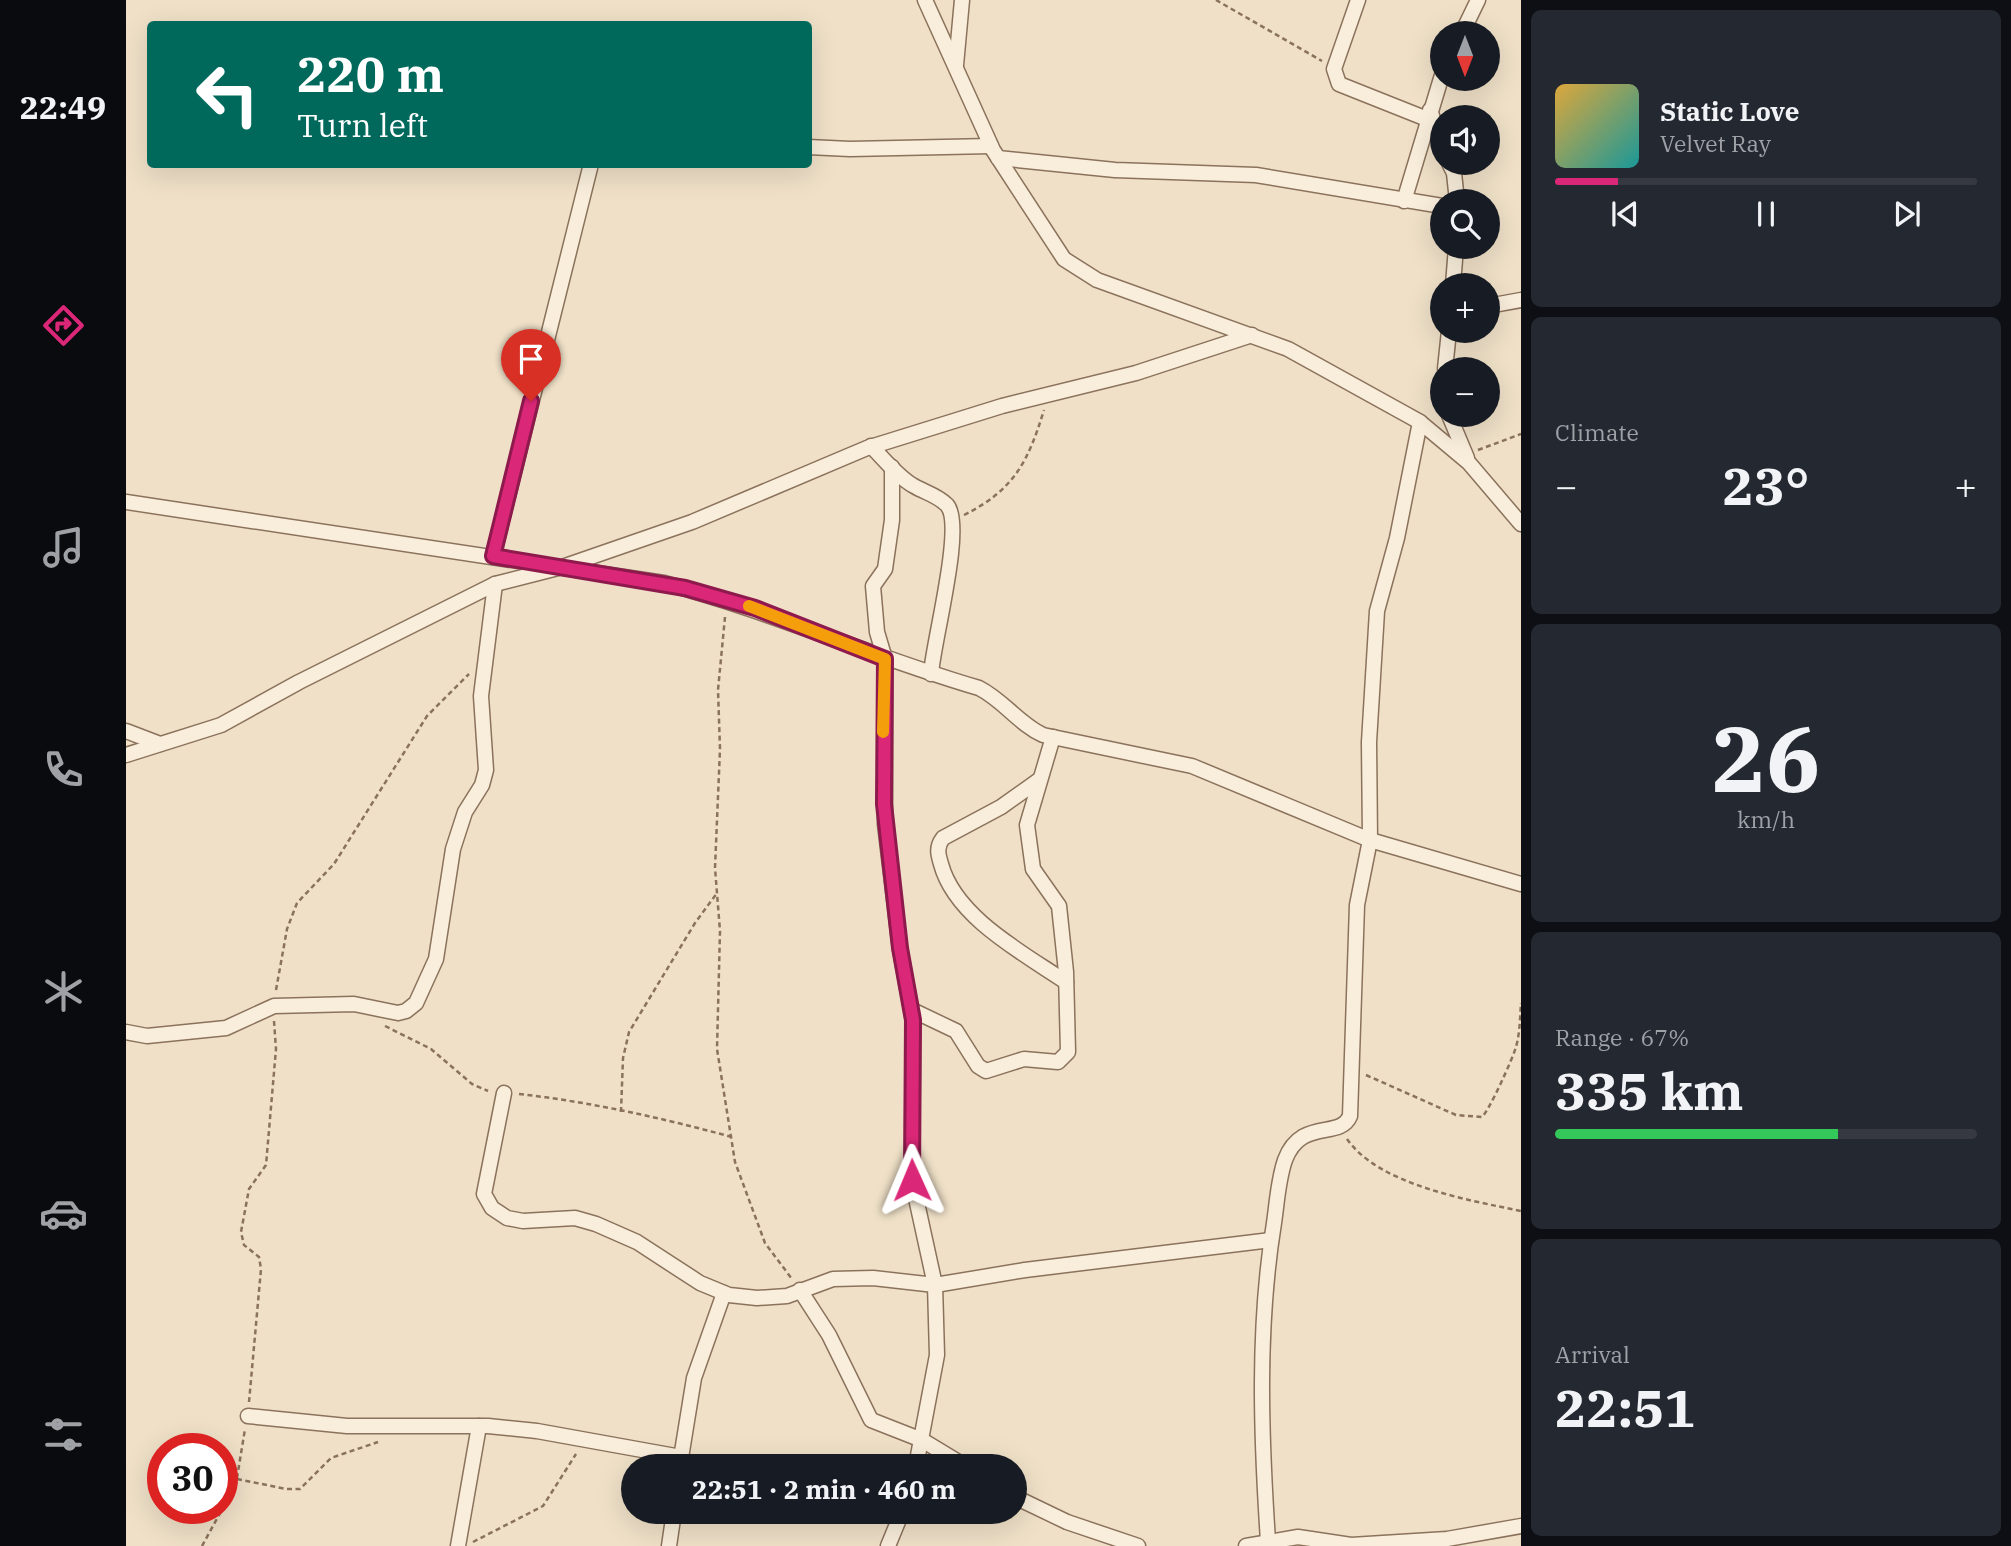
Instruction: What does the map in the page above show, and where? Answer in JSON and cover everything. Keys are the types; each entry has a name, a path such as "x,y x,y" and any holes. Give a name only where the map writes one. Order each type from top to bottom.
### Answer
{"street":[{"path":"925,0 994,152 1064,259 1080,272 1252,335 1298,355 1420,422 1467,459 1521,524"},
{"path":"956,68 962,0"},
{"path":"1358,0 1334,69 1339,84 1428,115 1430,119"},
{"path":"1468,21 1478,0"},
{"path":"1404,201 1436,91"},
{"path":"812,147 994,152 1115,170 1256,175 1430,204"},
{"path":"493,556 590,168"},
{"path":"1500,304 1521,300"},
{"path":"126,755 221,725 299,682 495,584 562,567 692,522 871,446 1049,394 1136,373 1252,335"},
{"path":"1268,1541 1261,1434 1271,1240 1284,1163 1292,1145 1307,1134 1348,1122 1350,1116 1357,905 1370,840 1369,742 1377,611 1397,538 1420,422"},
{"path":"1454,427 1467,459"},
{"path":"871,446 914,486 932,493 947,505 953,521 945,600 932,649 931,674"},
{"path":"892,467 892,520 885,569 873,586 877,632 885,659 884,804 900,948 912,1010 912,1180 935,1285 937,1355 919,1454"},
{"path":"126,502 664,583 728,600 885,659 994,695 1032,730 1053,737 1192,766 1370,840 1521,884"},
{"path":"126,1032 160,1035 226,1028 274,1006 354,1004 398,1013 406,1011 416,1003 426,987 436,959 453,849 465,811 482,785 486,771 481,696 495,584"},
{"path":"126,731 160,744"},
{"path":"912,1010 956,1031 981,1069 992,1070 1024,1059 1058,1062 1066,1055 1069,1046 1066,982 1059,906 1033,869 1027,825 1053,737"},
{"path":"1039,779 1001,807 943,838 938,853 951,891 960,903 1016,948 1066,982"},
{"path":"504,1093 484,1194 492,1208 515,1221 575,1217 596,1224 637,1242 700,1283 724,1293 775,1298 833,1279 873,1278 935,1285 1025,1270 1271,1240"},
{"path":"800,1290 830,1335 871,1420 922,1440 945,1454"},
{"path":"681,1454 694,1378 724,1293"},
{"path":"248,1416 347,1426 479,1426 585,1439 647,1454"},
{"path":"458,1546 479,1426"},
{"path":"1027,1503 1067,1522 1138,1546"},
{"path":"669,1546 672,1524"},
{"path":"888,1546 897,1524"},
{"path":"1246,1546 1298,1537 1350,1545 1447,1539 1521,1526"}],"path":[{"path":"1216,0 1334,69"},
{"path":"953,521 998,496 1013,477 1026,459 1049,394"},
{"path":"1467,459 1521,434"},
{"path":"728,600 718,691 717,893 720,931 717,1049 735,1162 765,1243 800,1290"},
{"path":"238,1468 248,1416 261,1269 259,1257 244,1245 242,1232 249,1189 266,1165 276,1049 274,1006 287,929 298,903 334,864 427,716 486,657"},
{"path":"621,1112 623,1058 629,1032 695,922 717,893"},
{"path":"1353,1070 1456,1115 1482,1117 1492,1105 1503,1074 1516,1051 1521,1003"},
{"path":"380,1024 431,1049 483,1090 568,1099 675,1121 732,1137"},
{"path":"1338,1127 1357,1154 1379,1168 1438,1190 1521,1211"},
{"path":"466,1546 543,1506 585,1439"},
{"path":"238,1479 286,1489 300,1489 331,1458 385,1440"},
{"path":"202,1546 215,1524"}],"slow traffic":[{"path":"749,606 885,659 883,732"}],"route":[{"path":"531,401 493,556 685,588 755,608 885,659 884,804 900,948 913,1020 912,1180"}]}
